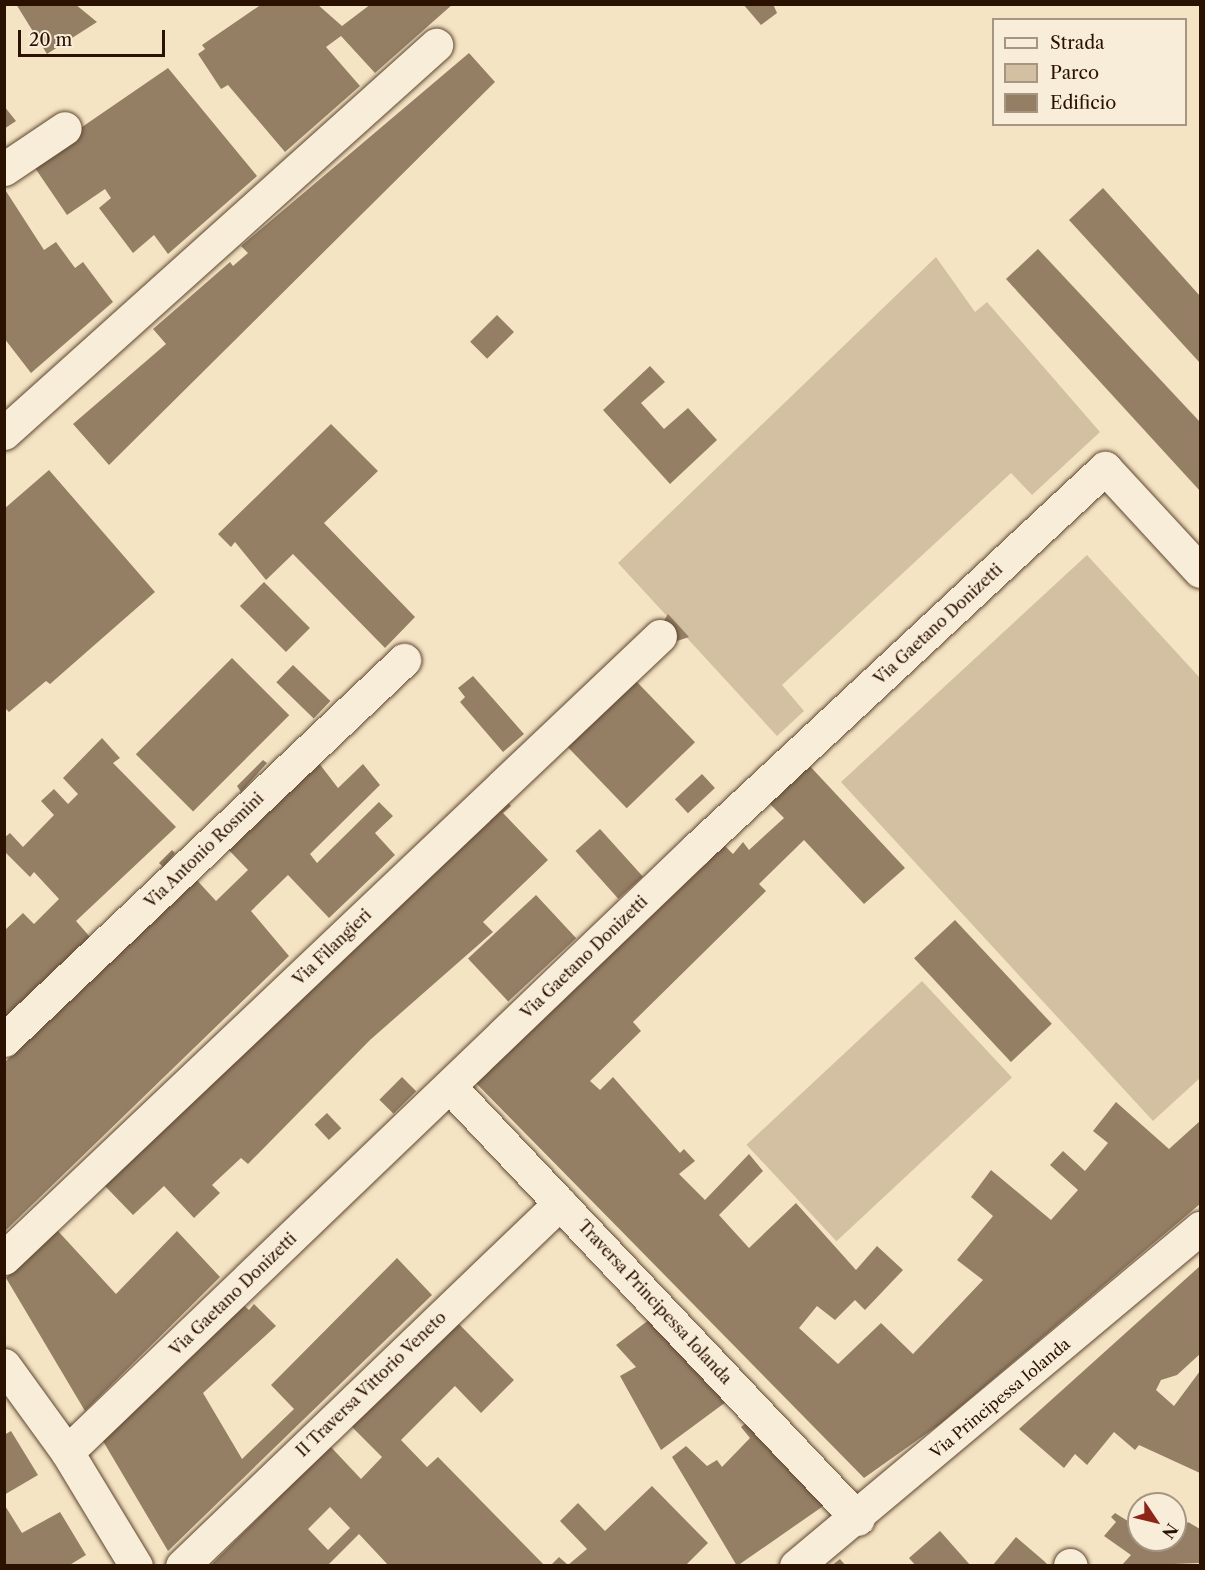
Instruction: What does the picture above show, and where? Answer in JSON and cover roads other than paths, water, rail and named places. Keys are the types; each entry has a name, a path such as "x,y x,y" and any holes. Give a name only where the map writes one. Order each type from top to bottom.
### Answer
{"street":[{"path":"4,433 436,45"},
{"path":"4,169 65,128"},
{"name":"Via Gaetano Donizetti","path":"68,1452 450,1087 1106,468 1200,571"},
{"name":"Via Filangieri","path":"4,1258 660,636"},
{"name":"Via Antonio Rosmini","path":"4,1040 404,660"},
{"name":"Traversa Principessa Iolanda","path":"450,1087 858,1519"},
{"name":"II Traversa Vittorio Veneto","path":"182,1566 560,1203"},
{"name":"Via Principessa Iolanda","path":"796,1566 858,1519 1200,1228"},
{"path":"9,1383 68,1452 136,1566"}]}
